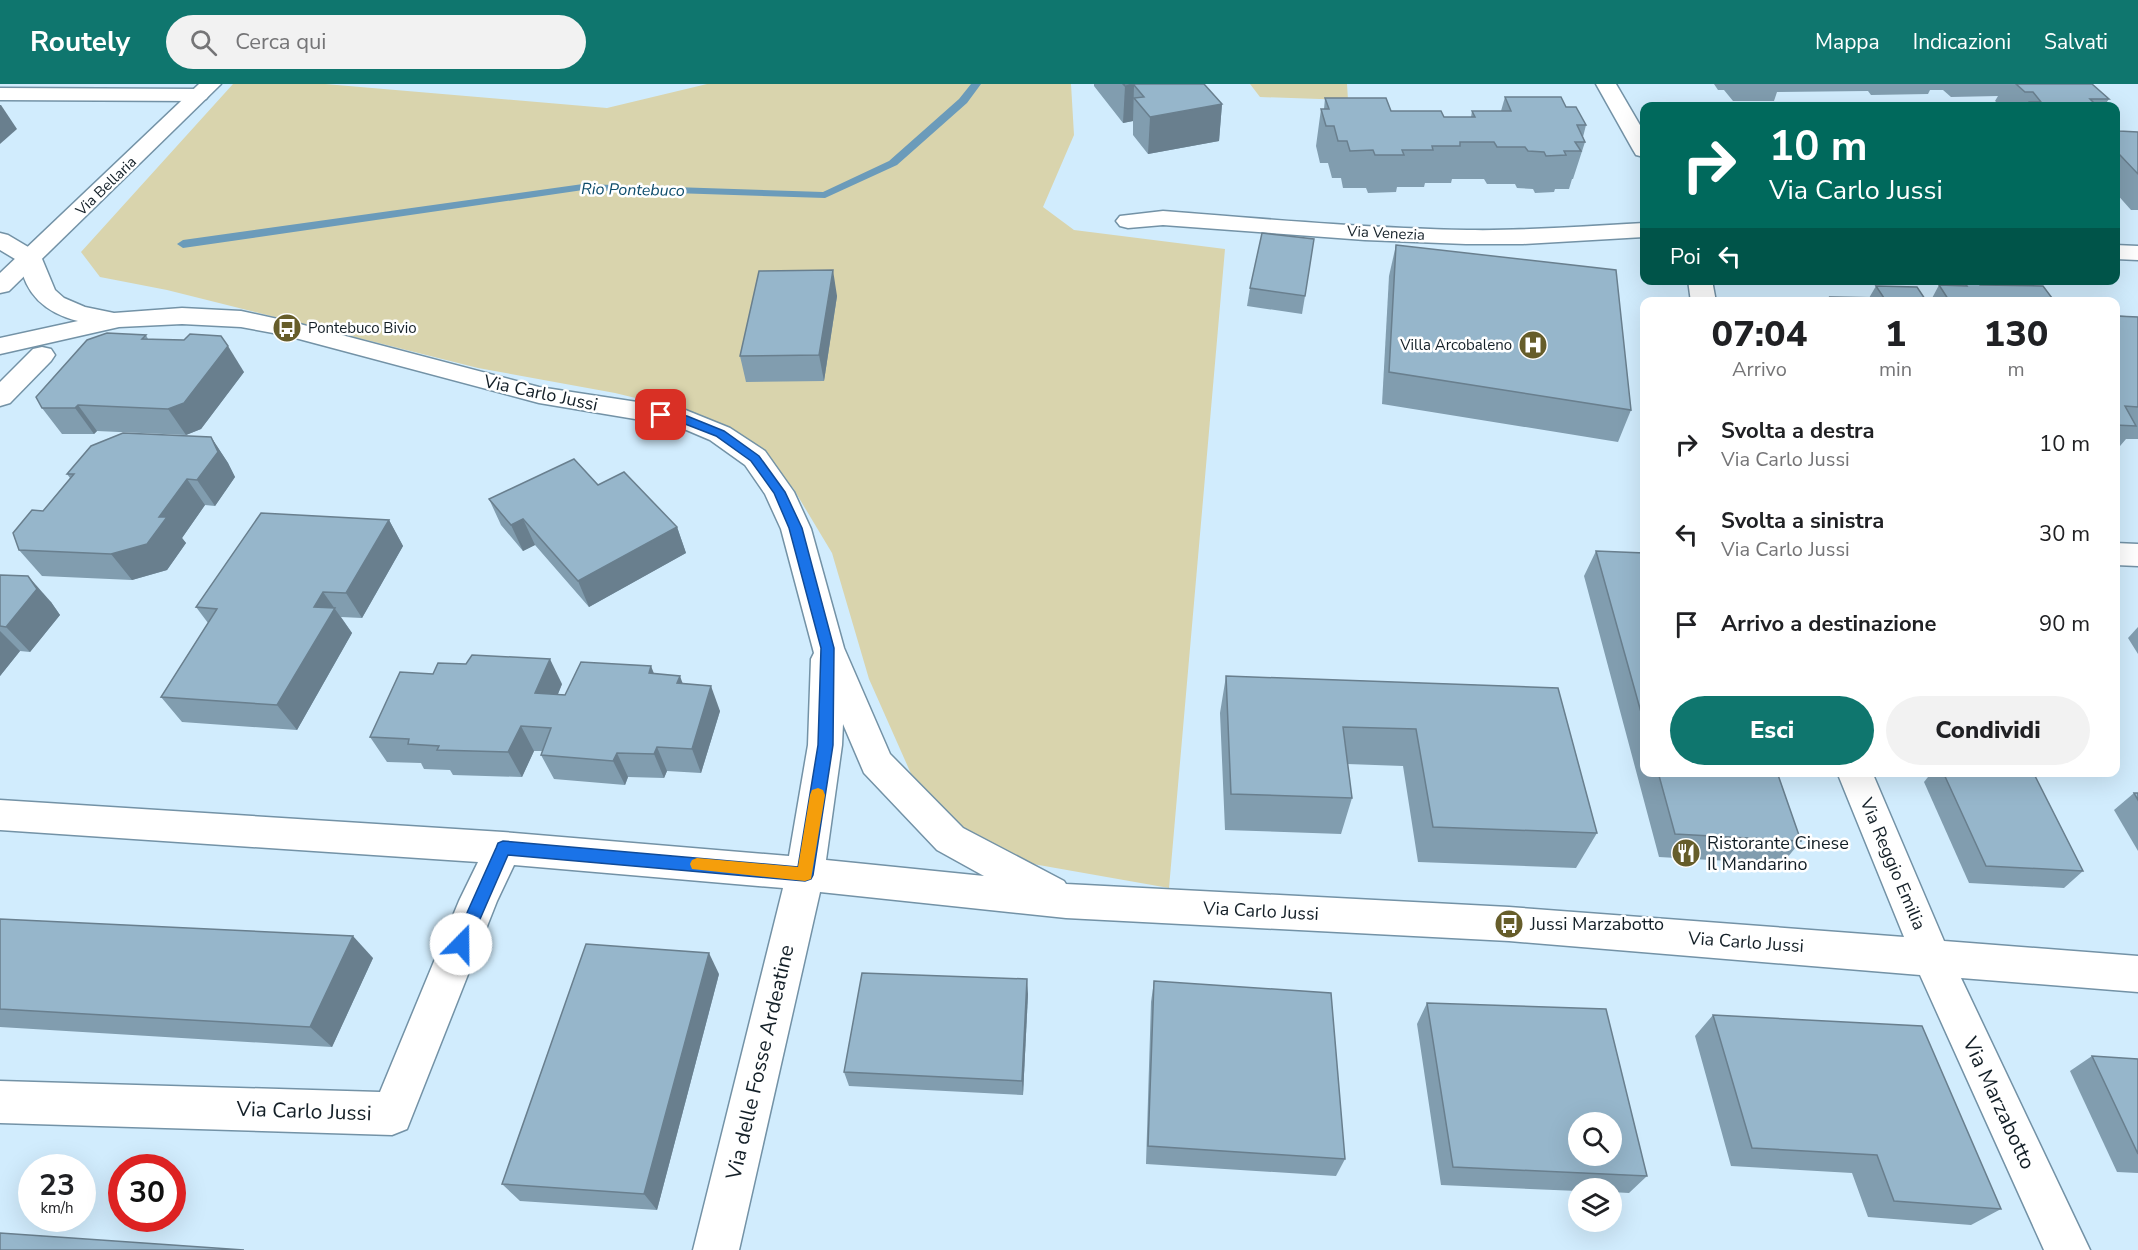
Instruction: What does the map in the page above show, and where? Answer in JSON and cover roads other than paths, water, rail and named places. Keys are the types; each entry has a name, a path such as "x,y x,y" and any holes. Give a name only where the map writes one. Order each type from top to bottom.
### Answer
{"street":[{"path":"1606,84 1640,143"},
{"path":"0,94 205,90"},
{"name":"Via Bellaria","path":"0,286 31,259 205,90"},
{"name":"Via Venezia","path":"1128,222 1163,218 1365,233 1467,237 1523,237 1640,230"},
{"path":"0,240 31,259"},
{"path":"2120,252 2138,253"},
{"name":"Via Carlo Jussi","path":"31,259 36,284 43,293 56,304 90,316 119,319 182,316 242,319 287,328 539,395 683,418 720,434 755,458 779,492 795,528 828,648 876,763 950,839 1066,901"},
{"name":"Via Carlo Jussi","path":"0,346 119,319"},
{"path":"0,397 42,354"},
{"path":"2120,554 2138,555"},
{"name":"Via Carlo Jussi","path":"805,875 825,745 828,648"},
{"name":"Via Reggio Emilia","path":"1856,777 1931,956"},
{"name":"Via Carlo Jussi","path":"0,815 503,848 1066,901 1509,924 2138,974"},
{"name":"Via Carlo Jussi","path":"0,1102 392,1114 478,901 503,848"},
{"name":"Via delle Fosse Ardeatine","path":"716,1250 805,875"},
{"name":"Via Marzabotto","path":"1931,956 2067,1250"}],"waterway":[{"name":"Rio Pontebuco","path":"183,244 583,187 825,195 893,163 963,101 976,84"}],"place":[{"name":"Pontebuco Bivio","path":"287,328"},
{"name":"Villa Arcobaleno","path":"1533,345"},
{"name":"Ristorante Cinese Il Mandarino","path":"1686,853"},
{"name":"Jussi Marzabotto","path":"1509,924"}]}
